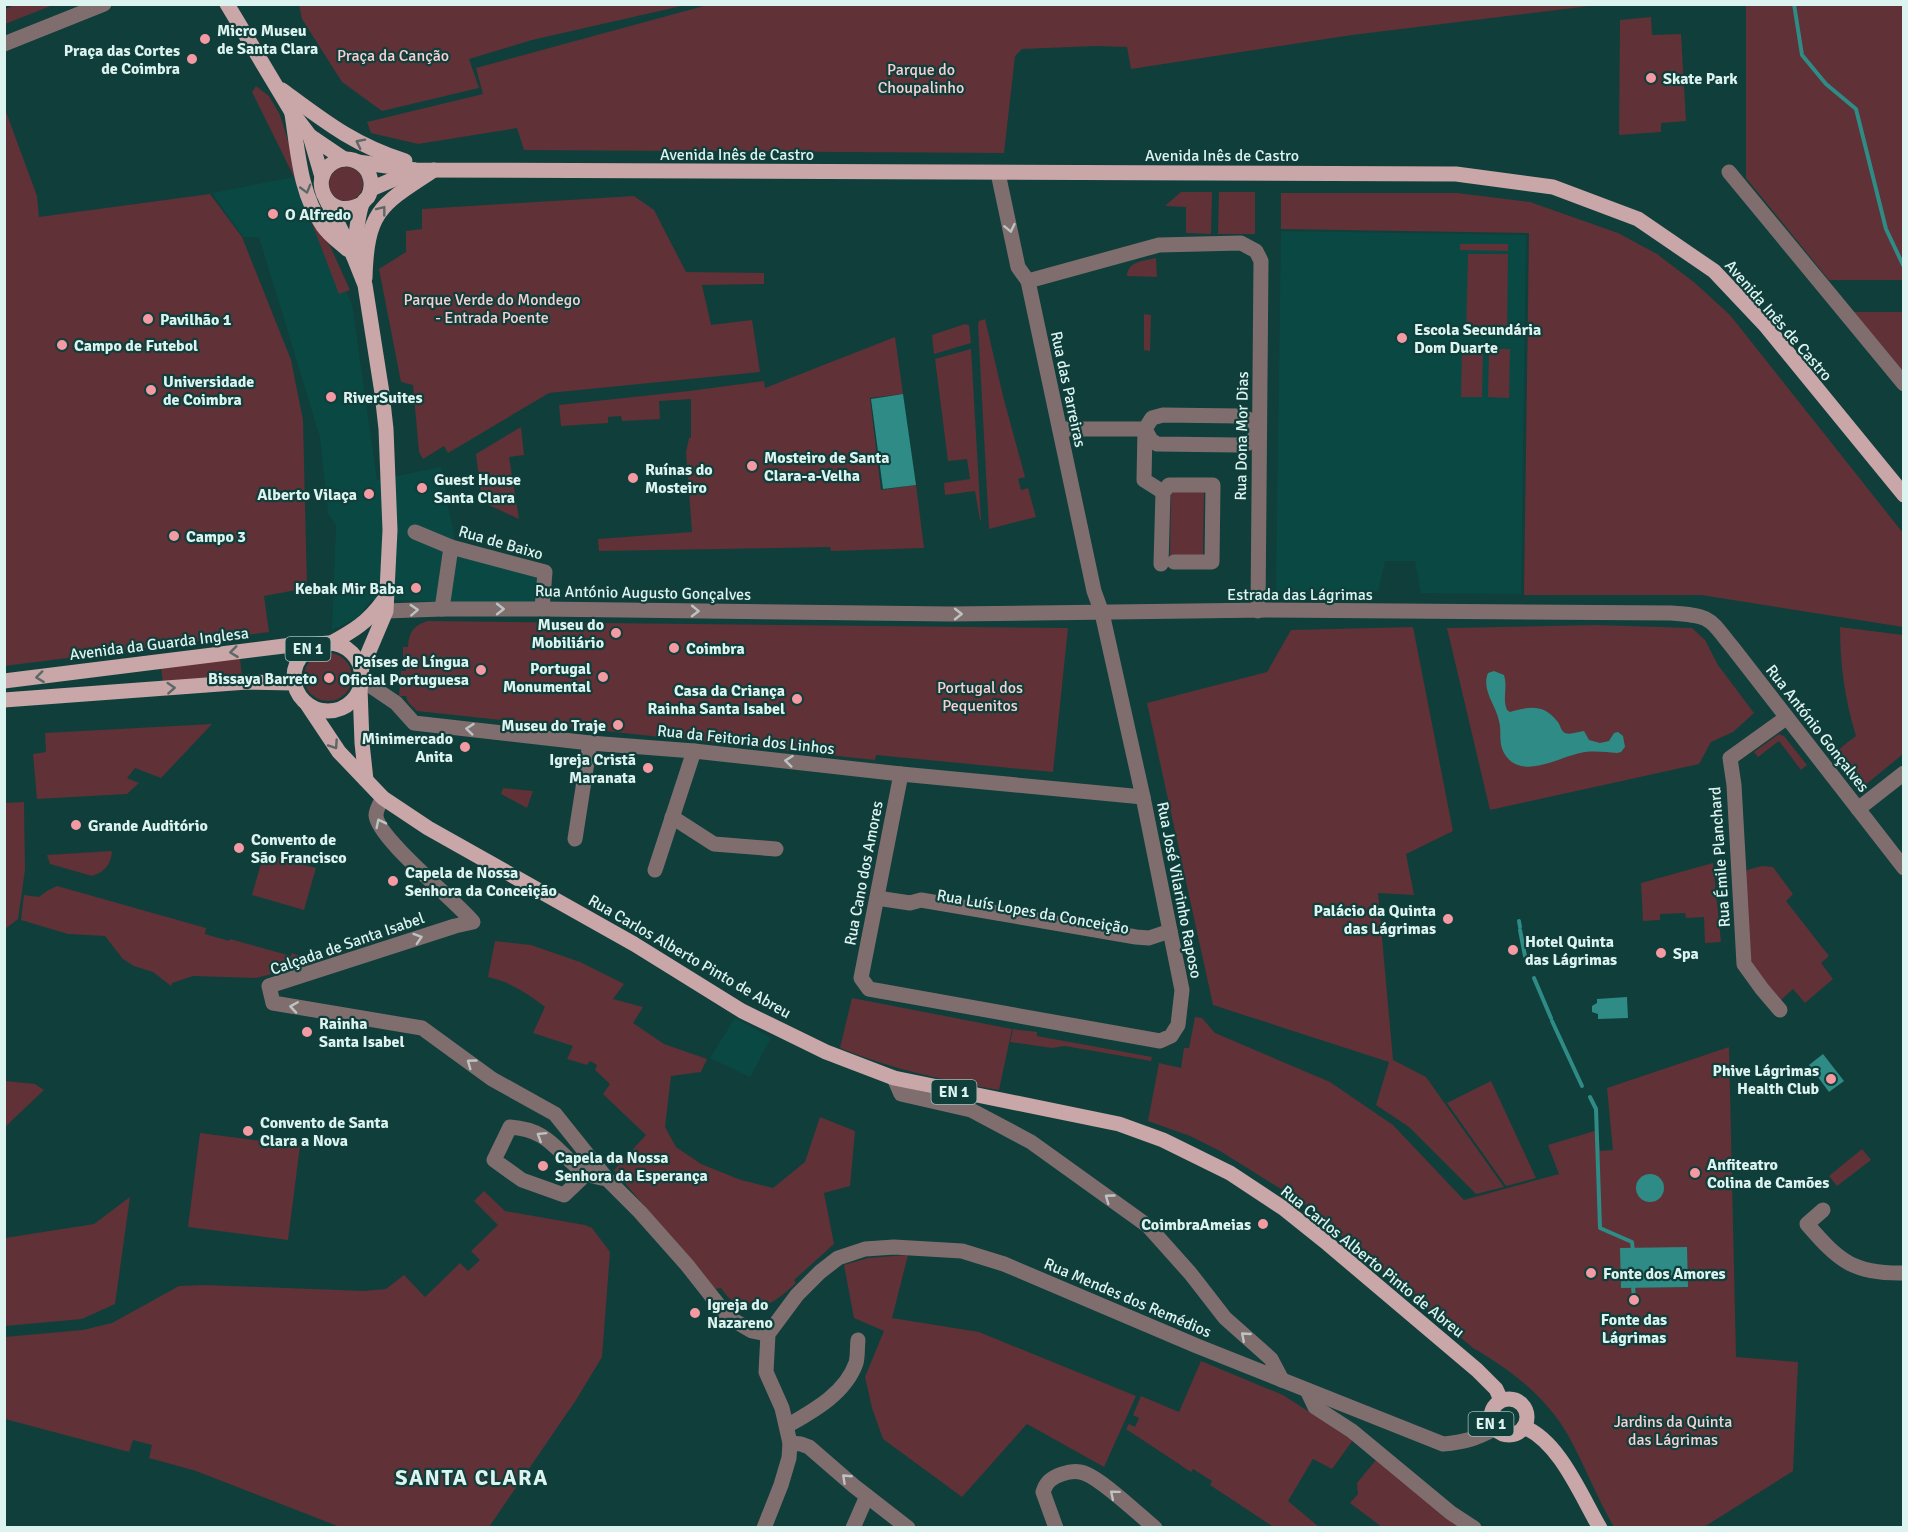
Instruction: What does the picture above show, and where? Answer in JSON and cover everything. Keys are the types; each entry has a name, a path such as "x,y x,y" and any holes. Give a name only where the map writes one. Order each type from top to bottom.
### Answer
{"main road":[{"path":"227,4 291,111 310,136 322,177"},
{"path":"278,87 339,132 378,152 434,170"},
{"path":"291,111 308,198 323,227 353,255"},
{"path":"310,136 369,172 371,189 362,204 353,255"},
{"path":"351,160 330,164 322,177 321,184 365,285"},
{"name":"Avenida Inês de Castro","path":"351,160 415,170 1456,174 1552,187 1638,219 1714,271 1765,326 1904,495"},
{"name":"Avenida Inês de Castro","path":"371,189 415,170"},
{"path":"307,704 316,709 338,710 348,705 355,697 386,604 390,530 386,429 365,285 366,246 371,225 383,207 434,170"},
{"path":"326,199 334,206 343,209 362,204"},
{"path":"325,643 355,630 386,604"},
{"name":"EN 1","path":"361,679 357,660 350,651 341,645 325,643 302,654 296,663 294,673 294,683 301,698 339,752 366,780"},
{"name":"Avenida da Guarda Inglesa","path":"4,681 292,645 325,643"},
{"path":"361,679 362,743 366,780"},
{"path":"4,700 247,682 294,683"},
{"name":"Rua Carlos Alberto Pinto de Abreu","path":"366,780 383,798 428,828 624,938 748,1015 832,1055 894,1078 1119,1124 1163,1140 1230,1173 1283,1208 1328,1244 1477,1370 1496,1389 1501,1400"},
{"name":"EN 1","path":"1501,1400 1515,1400 1523,1406 1527,1416 1524,1427 1518,1433 1508,1436 1494,1429 1491,1424 1493,1407 1501,1400"},
{"name":"EN 1","path":"1524,1427 1538,1434 1556,1454 1600,1527"}],"street":[{"path":"4,44 104,4"},
{"path":"1729,172 1904,384"},
{"name":"Rua das Parreiras","path":"998,173 1018,267 1028,281 1094,591 1102,613"},
{"name":"Rua Dona Mor Dias","path":"1028,281 1159,245 1241,243 1256,251 1261,261 1258,610"},
{"path":"1145,429 1151,440 1157,444 1238,445 1249,443 1259,433 1251,420 1239,416 1163,415 1152,418 1145,429 1144,480 1163,492"},
{"path":"1059,429 1145,429"},
{"path":"1169,485 1213,485 1212,562 1168,563 1163,492 1169,485"},
{"name":"Rua de Baixo","path":"415,532 451,547 545,572 542,609"},
{"path":"441,609 451,547"},
{"name":"Rua António Augusto Gonçalves","path":"386,604 441,609 900,614"},
{"name":"Estrada das Lágrimas","path":"900,614 1258,610 1700,615"},
{"name":"Rua José Vilarinho Raposo","path":"861,978 869,989 1160,1041 1171,1036 1178,1025 1182,990 1143,796 1102,613"},
{"name":"Rua António Gonçalves","path":"1700,615 1710,620 1904,868"},
{"name":"Rua da Feitoria dos Linhos","path":"361,679 396,703 414,723 590,743 694,751 901,774 1143,796"},
{"name":"Rua Émile Planchard","path":"1780,1010 1744,964 1734,785 1730,758 1786,718"},
{"path":"575,839 590,743"},
{"path":"655,870 694,751"},
{"path":"1858,809 1904,773"},
{"name":"Rua Cano dos Amores","path":"861,978 901,774"},
{"name":"Calçada de Santa Isabel","path":"383,798 376,813 378,823 418,868 474,922 455,926 270,986 273,1003 422,1028 492,1079 555,1114 607,1179 687,1265 728,1317 752,1331 768,1334"},
{"path":"672,817 714,844 776,849"},
{"name":"Rua Luís Lopes da Conceição","path":"877,898 910,903 921,900 1149,938 1170,931"},
{"path":"894,1078 901,1094 971,1110 1031,1142 1148,1226 1190,1273 1225,1318 1270,1359 1282,1380"},
{"path":"586,1174 564,1195 522,1180 494,1160 510,1126 527,1128 545,1137 586,1174 607,1179"},
{"path":"1823,1210 1807,1224 1831,1251 1854,1267 1879,1273 1904,1273"},
{"name":"Rua Mendes dos Remédios","path":"768,1334 797,1295 838,1258 865,1249 894,1247 962,1251 1004,1264 1282,1380 1443,1444 1466,1442 1483,1437 1494,1429"},
{"path":"764,1527 781,1485 789,1458 790,1443 782,1408 766,1372 768,1334"},
{"path":"787,1426 816,1409 841,1387 856,1363 858,1340"},
{"path":"1307,1390 1315,1407 1352,1431 1451,1513 1474,1527"},
{"path":"790,1443 809,1447 908,1527"},
{"path":"1056,1527 1042,1492 1046,1483 1056,1476 1080,1472 1090,1474 1155,1527"},
{"path":"853,1527 867,1496"}],"shaded area":[{"path":"294,177 352,304 377,480 441,467 457,552 542,573 541,606 372,599 357,618 332,630 336,526 328,513 320,437 259,237 243,237 212,193"},
{"name":"Escola Secundária Dom Duarte","path":"1281,231 1526,235 1521,594 1421,593 1415,561 1385,561 1378,592 1276,591"},
{"path":"735,1018 771,1038 750,1077 710,1058"}],"green space":[{"path":"17,4 53,5 5,24 5,9"},
{"name":"Praça da Canção","path":"299,4 686,5 532,40 469,59 479,88 382,111 342,82 302,19"},
{"name":"Parque do Choupalinho","path":"711,4 1598,5 1352,35 1131,69 1127,47 1022,49 1015,56 1004,153 524,150 517,128 418,144 371,133 367,122 483,94 476,68"},
{"path":"1746,5 1903,5 1903,280 1829,280 1746,178"},
{"name":"Skate Park","path":"1651,17 1652,35 1681,34 1686,121 1661,123 1661,132 1619,135 1620,20"},
{"path":"256,86 269,96 280,115 312,218 331,248 350,290 339,294 295,179 252,92"},
{"name":"Universidade de Coimbra","path":"5,109 37,196 39,217 210,194 242,237 291,360 303,420 307,588 264,596 269,632 5,666"},
{"path":"346,167 358,172 363,184 358,196 346,201 334,196 329,184 334,172"},
{"path":"1181,192 1212,192 1211,234 1186,233 1186,207 1165,206"},
{"path":"1219,192 1255,192 1255,234 1218,234"},
{"path":"1281,193 1457,193 1530,202 1618,233 1657,254 1695,283 1730,315 1903,533 1903,627 1701,595 1524,595 1529,233 1281,229"},
{"name":"Parque Verde do Mondego - Entrada Poente","path":"634,196 654,210 686,272 764,273 764,284 702,285 711,325 752,320 760,372 549,393 448,453 444,446 423,459 419,452 413,385 401,382 379,269 406,252 406,231 422,229 422,209"},
{"path":"1460,244 1508,244 1508,251 1460,250"},
{"path":"1468,254 1508,254 1507,335 1466,334"},
{"path":"1156,258 1157,277 1127,276 1133,265"},
{"path":"1853,312 1903,312 1903,371"},
{"path":"1144,314 1151,315 1150,351 1144,350"},
{"path":"985,319 1025,477 1018,479 1021,490 1028,488 1036,517 989,529 978,325 979,321"},
{"path":"965,324 969,325 971,343 934,354 932,335"},
{"path":"895,337 903,394 870,398 881,490 916,485 924,548 831,551 830,547 599,551 598,539 692,532 686,452 689,438 691,438 691,399 659,401 660,419 622,421 621,416 608,417 608,423 561,426 559,405 764,381 765,388"},
{"path":"971,349 981,520 975,491 945,495 944,483 970,479 967,459 948,461 935,359"},
{"path":"1462,349 1483,349 1482,397 1461,397"},
{"path":"1489,349 1510,349 1509,398 1488,397"},
{"path":"521,427 524,455 509,457 519,519 482,502 476,454"},
{"path":"1171,491 1204,491 1203,556 1170,555"},
{"name":"Portugal dos Pequenitos","path":"428,621 1068,628 1053,772 876,755 875,760 417,711 408,702 406,696 399,696 401,671 406,671 406,662 403,662 403,647 408,647 411,633 416,627"},
{"path":"1596,625 1692,628 1705,640 1718,665 1754,713 1733,732 1711,742 1699,764 1490,810 1447,628"},
{"path":"1413,627 1453,831 1406,854 1414,895 1378,893 1393,1060 1426,1077 1504,1187 1476,1194 1409,1127 1376,1105 1389,1062 1213,1005 1147,703 1267,672 1291,630"},
{"path":"1840,627 1903,635 1903,754 1864,786 1856,785 1847,774 1852,769 1846,762 1838,768 1834,763 1838,751 1856,736 1844,682"},
{"path":"323,653 333,653 345,660 352,672 352,682 345,694 333,701 323,701 308,690 304,682 304,672 315,657"},
{"path":"240,658 242,677 163,682 161,668"},
{"path":"212,724 161,778 135,768 127,778 139,783 127,794 37,799 33,754 46,752 45,733"},
{"path":"1779,734 1784,736 1807,765 1801,770 1779,741 1758,757 1754,752"},
{"path":"503,788 533,791 527,808 501,794"},
{"path":"24,802 25,870 18,919 5,929 5,803"},
{"path":"112,851 106,867 92,876 50,864 47,855"},
{"path":"264,853 316,868 304,910 252,895"},
{"path":"1713,863 1721,942 1705,943 1704,917 1686,918 1685,913 1660,914 1660,920 1643,921 1641,883"},
{"path":"1762,866 1773,867 1793,894 1786,901 1829,956 1821,963 1833,979 1805,1003 1793,989 1780,1001 1763,982 1751,960 1745,878 1747,870"},
{"path":"57,886 206,928 205,934 229,941 230,939 291,956 292,953 309,960 308,965 256,978 193,976 172,983 171,986 153,972 134,966 123,959 105,936 68,934 21,920 24,895 39,897"},
{"path":"495,941 531,945 580,962 624,984 613,999 643,1007 633,1023 664,1044 707,1059 701,1072 671,1076 665,1127 676,1147 701,1164 741,1180 773,1188 805,1162 820,1117 855,1131 850,1186 824,1193 834,1244 794,1280 796,1283 787,1291 768,1304 759,1308 749,1308 740,1306 730,1299 721,1288 714,1289 614,1170 646,1135 603,1094 610,1084 595,1070 597,1065 590,1061 587,1065 567,1059 573,1046 533,1033 545,1007 518,989 488,977"},
{"path":"852,998 1012,1029 999,1090 919,1074 840,1048"},
{"name":"Jardins da Quinta das Lágrimas","path":"1195,1017 1202,1018 1215,1033 1330,1082 1393,1125 1464,1200 1559,1174 1548,1145 1598,1130 1600,1151 1613,1150 1607,1088 1729,1047 1736,1357 1798,1362 1793,1471 1704,1527 1614,1527 1569,1437 1550,1409 1527,1386 1473,1348 1300,1201 1220,1151 1190,1136 1148,1121 1159,1063 1181,1068 1184,1048 1189,1048"},
{"path":"1013,1029 1037,1032 1037,1036 1152,1057 1151,1061 1065,1046 1052,1048 1010,1042"},
{"path":"5,1081 35,1084 44,1090 5,1127"},
{"path":"1491,1081 1536,1178 1506,1186 1447,1103"},
{"path":"200,1133 300,1146 288,1240 188,1227"},
{"path":"1862,1149 1871,1160 1837,1186 1829,1176"},
{"path":"484,1191 505,1211 592,1228 610,1252 602,1357 576,1400 489,1527 340,1527 196,1471 149,1458 152,1445 133,1440 129,1452 5,1419 5,1337 83,1330 112,1323 179,1286 364,1291 386,1289 404,1275 425,1297 460,1263 468,1271 480,1260 471,1251 498,1225 474,1201"},
{"path":"130,1197 115,1304 82,1319 5,1326 5,1238 94,1224"},
{"path":"908,1255 892,1318 979,1332 1136,1396 1104,1467 1027,1424 962,1497 883,1439 872,1408 865,1377 884,1331 854,1318 844,1265 868,1258"},
{"path":"1201,1361 1283,1395 1353,1440 1332,1469 1313,1459 1288,1501 1319,1527 1275,1528 1210,1485 1212,1481 1193,1469 1191,1472 1126,1429 1129,1424 1135,1427 1139,1418 1133,1415 1141,1396 1179,1412"},
{"path":"1376,1460 1460,1527 1382,1527 1350,1503 1358,1494 1357,1483"}],"water":[{"path":"903,394 916,485 883,489 871,399"},
{"path":"1494,671 1504,675 1506,706 1510,712 1529,708 1541,709 1552,715 1565,733 1584,731 1589,740 1600,743 1609,741 1614,733 1618,732 1623,736 1625,747 1617,753 1585,752 1550,763 1529,767 1519,766 1511,761 1502,749 1499,721 1486,685 1488,673"},
{"path":"1627,997 1628,1018 1598,1019 1598,1014 1592,1012 1592,1006 1597,1003 1597,999"},
{"path":"1823,1054 1844,1081 1829,1092 1809,1065"},
{"path":"1650,1174 1660,1178 1664,1188 1660,1198 1650,1202 1640,1198 1636,1188 1640,1178"},
{"path":"1687,1247 1688,1287 1621,1288 1620,1248"}],"waterway":[{"path":"1794,4 1802,55 1826,84 1856,109 1886,229 1904,267"},
{"path":"1519,921 1520,927"},
{"path":"1520,930 1525,956"},
{"path":"1534,978 1551,1018"},
{"path":"1552,1021 1582,1086"},
{"path":"1590,1097 1596,1109 1600,1228 1632,1242 1633,1251"},
{"path":"1633,1285 1634,1300"}],"place":[{"name":"Micro Museu de Santa Clara","path":"205,39"},
{"name":"Praça das Cortes de Coimbra","path":"192,59"},
{"name":"Skate Park","path":"1651,78"},
{"name":"O Alfredo","path":"273,214"},
{"name":"Pavilhão 1","path":"148,319"},
{"name":"Escola Secundária Dom Duarte","path":"1402,338"},
{"name":"Campo de Futebol","path":"62,345"},
{"name":"Universidade de Coimbra","path":"151,390"},
{"name":"RiverSuites","path":"331,397"},
{"name":"Mosteiro de Santa Clara-a-Velha","path":"752,466"},
{"name":"Ruínas do Mosteiro","path":"633,478"},
{"name":"Guest House Santa Clara","path":"422,488"},
{"name":"Alberto Vilaça","path":"369,494"},
{"name":"Campo 3","path":"174,536"},
{"name":"Kebak Mir Baba","path":"416,588"},
{"name":"Museu do Mobiliário","path":"616,633"},
{"name":"Coimbra","path":"674,648"},
{"name":"Países de Língua Oficial Portuguesa","path":"481,670"},
{"name":"Portugal Monumental","path":"603,677"},
{"name":"Bissaya Barreto","path":"329,678"},
{"name":"Casa da Criança Rainha Santa Isabel","path":"797,699"},
{"name":"Museu do Traje","path":"618,725"},
{"name":"Minimercado Anita","path":"465,747"},
{"name":"Igreja Cristã Maranata","path":"648,768"},
{"name":"Grande Auditório","path":"76,825"},
{"name":"Convento de São Francisco","path":"239,848"},
{"name":"Capela de Nossa Senhora da Conceição","path":"393,881"},
{"name":"Palácio da Quinta das Lágrimas","path":"1448,919"},
{"name":"Hotel Quinta das Lágrimas","path":"1513,950"},
{"name":"Spa","path":"1661,953"},
{"name":"Rainha Santa Isabel","path":"307,1032"},
{"name":"Phive Lágrimas Health Club","path":"1831,1079"},
{"name":"Convento de Santa Clara a Nova","path":"248,1131"},
{"name":"Capela da Nossa Senhora da Esperança","path":"543,1166"},
{"name":"Anfiteatro Colina de Camões","path":"1695,1173"},
{"name":"CoimbraAmeias","path":"1263,1224"},
{"name":"Fonte dos Amores","path":"1591,1273"},
{"name":"Fonte das Lágrimas","path":"1634,1300"},
{"name":"Igreja do Nazareno","path":"695,1313"}],"district":[{"name":"SANTA CLARA","path":"472,1477"}]}
